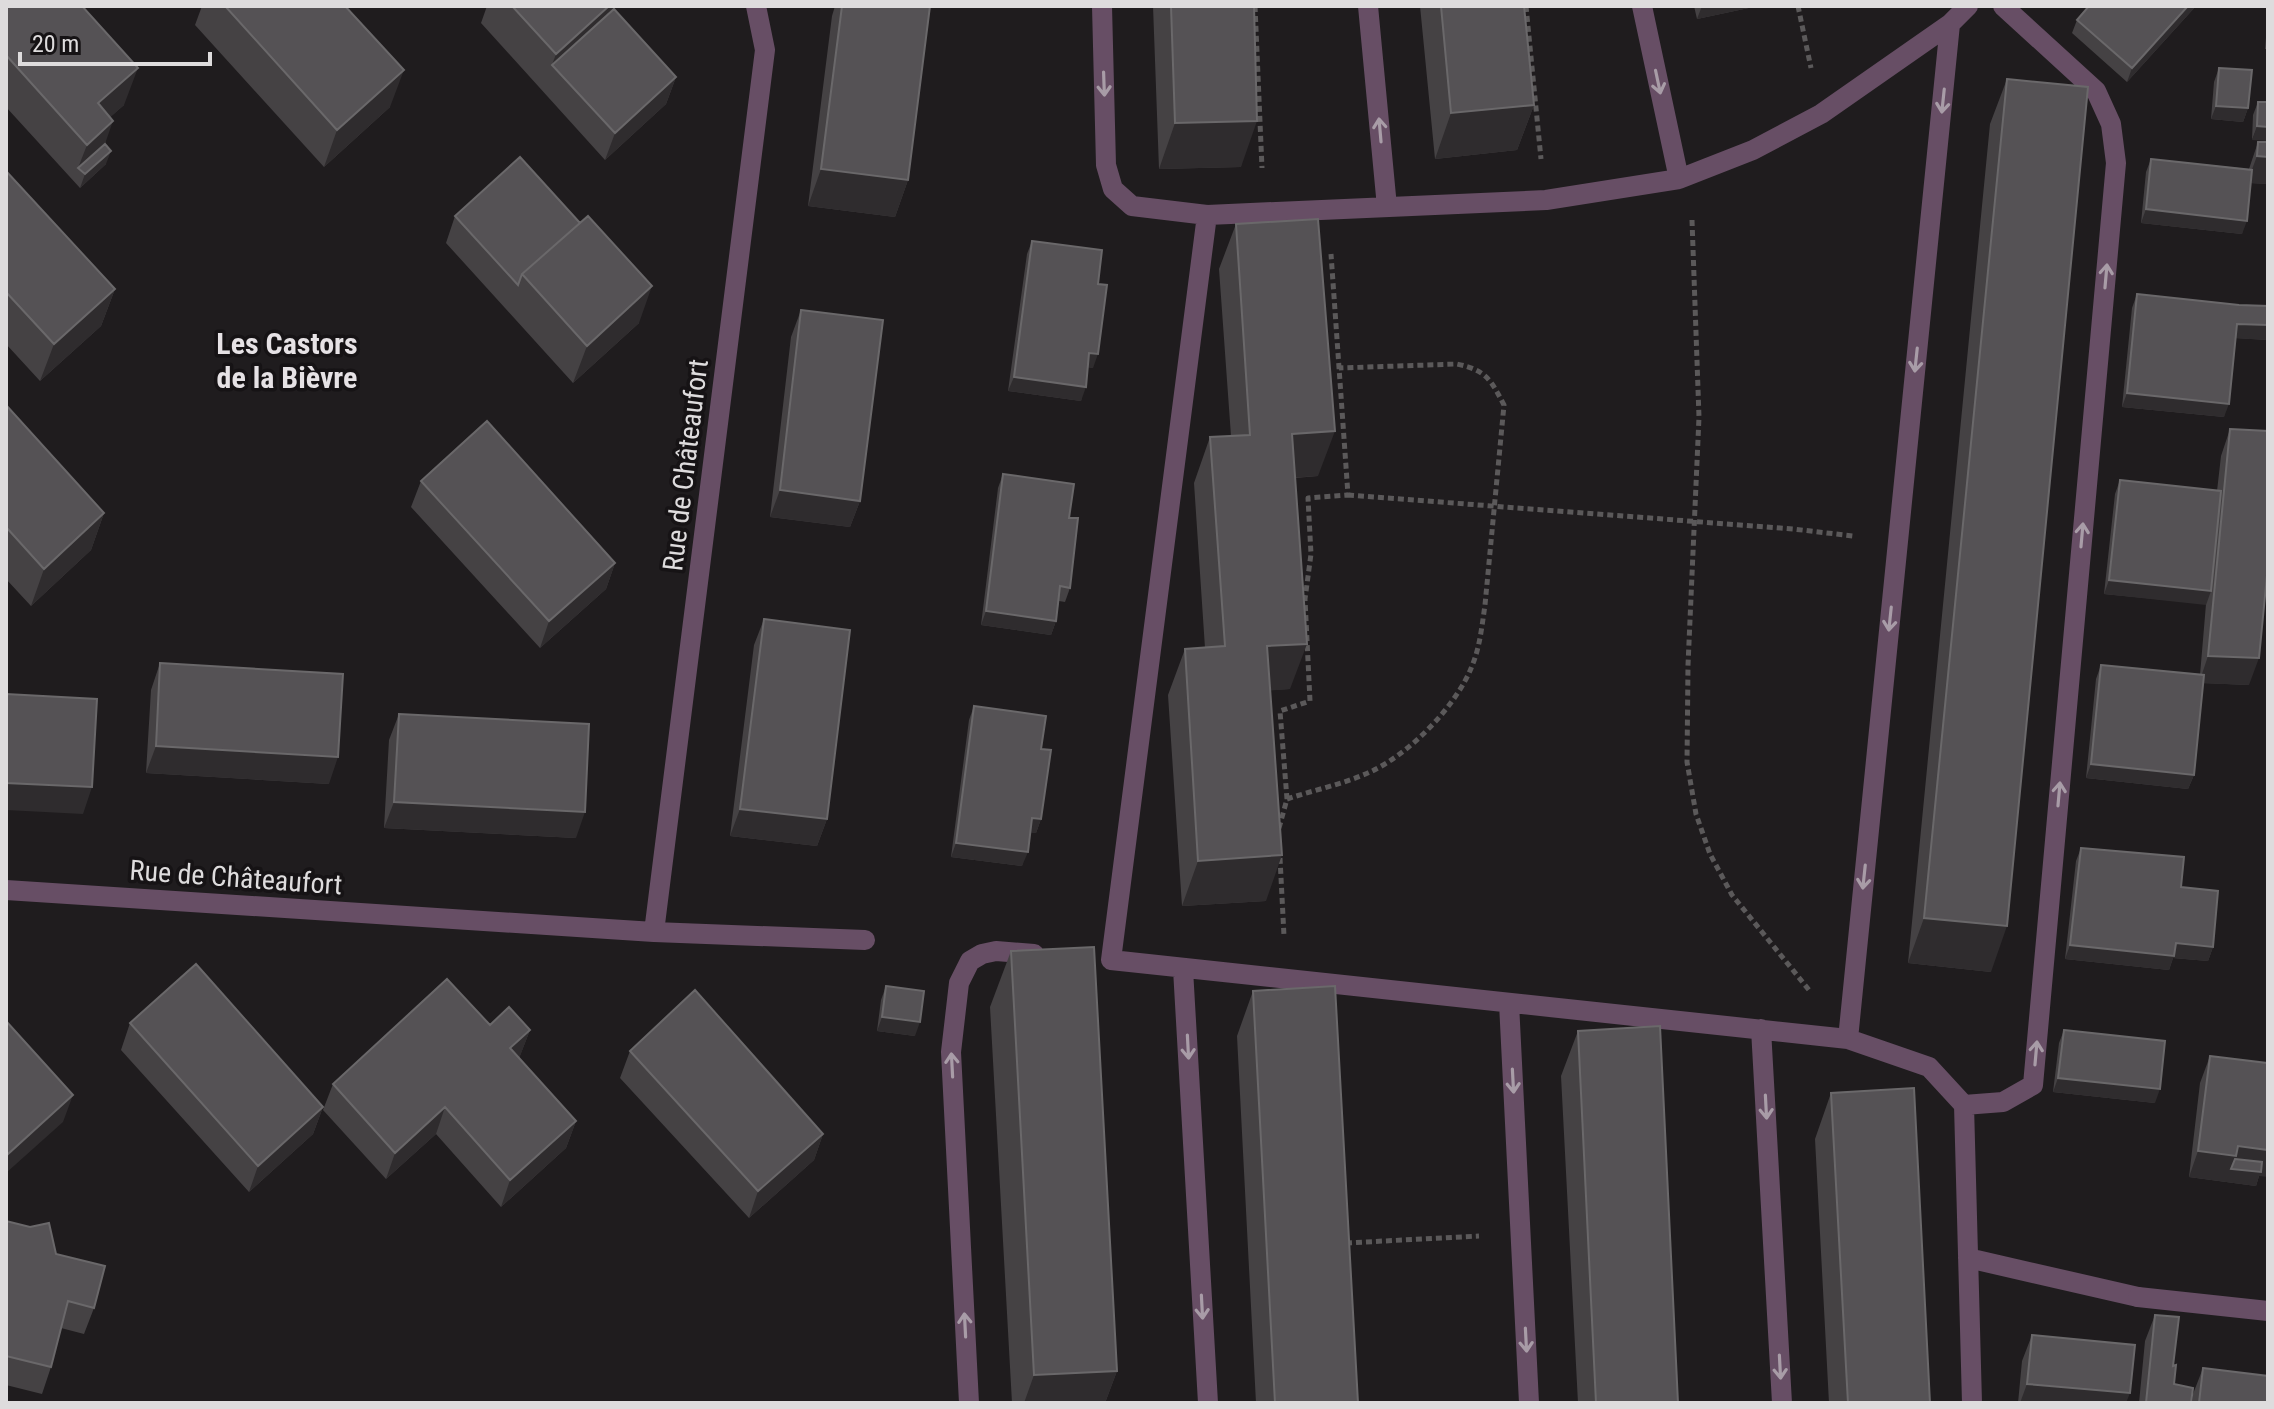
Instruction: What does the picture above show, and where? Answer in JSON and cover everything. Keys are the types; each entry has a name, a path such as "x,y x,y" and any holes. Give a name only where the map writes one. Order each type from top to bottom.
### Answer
{"street":[{"name":"Rue de Châteaufort","path":"654,932 765,50 756,6"},
{"path":"1102,6 1106,165 1113,189 1132,206 1207,215 1546,200 1685,177 1753,150 1821,114 1950,24 1968,6"},
{"path":"1368,6 1387,207"},
{"path":"1642,6 1685,177"},
{"path":"1964,1105 2003,1102 2033,1085 2116,163 2111,124 2096,91 2003,6"},
{"path":"1848,1039 1950,24"},
{"path":"1207,215 1104,960 1848,1039 1929,1067 1964,1105 1972,1403"},
{"name":"Rue de Châteaufort","path":"6,890 654,932 865,940"},
{"path":"969,1403 951,1052 959,983 970,961 982,954 996,951 1054,956"},
{"path":"1183,969 1208,1403"},
{"path":"1509,1003 1529,1403"},
{"path":"1761,1029 1782,1403"},
{"path":"1968,1258 2138,1297 2268,1311"}],"path":[{"path":"1255,6 1264,213"},
{"path":"1526,6 1546,200"},
{"path":"1798,6 1821,114"},
{"path":"1685,177 1699,417 1687,762 1696,814 1710,854 1732,895 1848,1039"},
{"path":"1328,210 1348,495"},
{"path":"1287,799 1370,772 1421,734 1459,692 1472,666 1481,635 1504,405 1487,375 1475,368 1457,364 1339,368"},
{"path":"1278,828 1287,799 1280,711 1310,701 1305,599 1311,554 1308,498 1348,495 1793,529 1898,541"},
{"path":"1279,844 1287,980"},
{"path":"1345,1228 1346,1243 1520,1234"}],"building":[{"path":"6,6 82,6 138,68 98,103 113,121 87,145 6,55"},
{"path":"225,6 345,6 404,70 337,130"},
{"path":"512,6 609,6 556,54"},
{"path":"842,6 930,6 908,180 821,169"},
{"path":"1171,6 1254,6 1257,121 1175,123"},
{"path":"1441,6 1524,6 1534,105 1451,113"},
{"path":"2089,6 2188,6 2132,68 2077,20"},
{"path":"614,9 676,77 615,133 552,65"},
{"path":"2219,68 2252,70 2248,108 2216,106"},
{"path":"2007,79 2088,87 2007,926 1924,918"},
{"path":"2258,102 2268,102 2268,127 2257,126"},
{"path":"2258,142 2268,142 2268,157 2257,156"},
{"path":"105,144 111,151 85,174 78,168"},
{"path":"520,157 580,223 522,274 518,285 455,216"},
{"path":"2151,159 2252,170 2247,221 2146,209"},
{"path":"6,171 115,289 54,344 6,292"},
{"path":"588,216 652,286 587,346 522,274"},
{"path":"1318,219 1335,431 1292,434 1307,644 1267,646 1282,855 1198,861 1185,649 1225,646 1210,437 1250,435 1236,224"},
{"path":"1032,241 1102,250 1098,284 1107,285 1098,354 1089,353 1086,387 1014,377"},
{"path":"2137,294 2268,306 2268,325 2237,324 2229,404 2127,393"},
{"path":"801,310 883,320 860,501 780,490"},
{"path":"6,405 104,513 44,569 6,527"},
{"path":"487,421 615,563 549,621 421,481"},
{"path":"2230,429 2268,431 2268,565 2259,658 2208,656"},
{"path":"1003,474 1074,484 1069,518 1078,518 1070,588 1060,586 1056,621 986,611"},
{"path":"2120,480 2221,491 2211,591 2109,580"},
{"path":"764,619 850,630 827,819 740,809"},
{"path":"160,663 343,674 338,757 156,746"},
{"path":"2101,665 2204,675 2194,775 2091,764"},
{"path":"6,694 97,699 92,787 6,783"},
{"path":"974,706 1046,716 1041,749 1051,750 1041,819 1032,818 1028,852 956,843"},
{"path":"399,714 589,724 585,812 394,802"},
{"path":"2081,848 2184,857 2181,887 2218,891 2213,947 2176,943 2174,956 2070,945"},
{"path":"1094,947 1117,1371 1034,1375 1011,951"},
{"path":"196,964 323,1107 258,1166 130,1023"},
{"path":"447,979 490,1025 509,1007 530,1030 510,1048 576,1121 510,1180 445,1107 395,1153 333,1084"},
{"path":"886,986 924,991 920,1022 882,1017"},
{"path":"1335,986 1358,1403 1275,1403 1253,991"},
{"path":"695,990 823,1134 758,1191 630,1051"},
{"path":"6,1021 73,1095 8,1154 6,1152"},
{"path":"1660,1026 1678,1403 1596,1403 1578,1031"},
{"path":"2064,1030 2165,1041 2160,1089 2058,1078"},
{"path":"2210,1056 2267,1063 2268,1150 2238,1146 2236,1156 2198,1151"},
{"path":"1914,1088 1930,1403 1848,1403 1831,1093"},
{"path":"2235,1159 2262,1162 2261,1172 2231,1169"},
{"path":"6,1221 30,1227 49,1223 56,1254 105,1266 94,1308 68,1301 51,1367 6,1356"},
{"path":"2155,1315 2179,1317 2174,1384 2193,1388 2191,1403 2146,1403"},
{"path":"2032,1335 2135,1345 2130,1393 2027,1384"},
{"path":"2203,1368 2268,1376 2268,1403 2199,1403"}],"district":[{"name":"Les Castors de la Bièvre","path":"287,361"}]}
